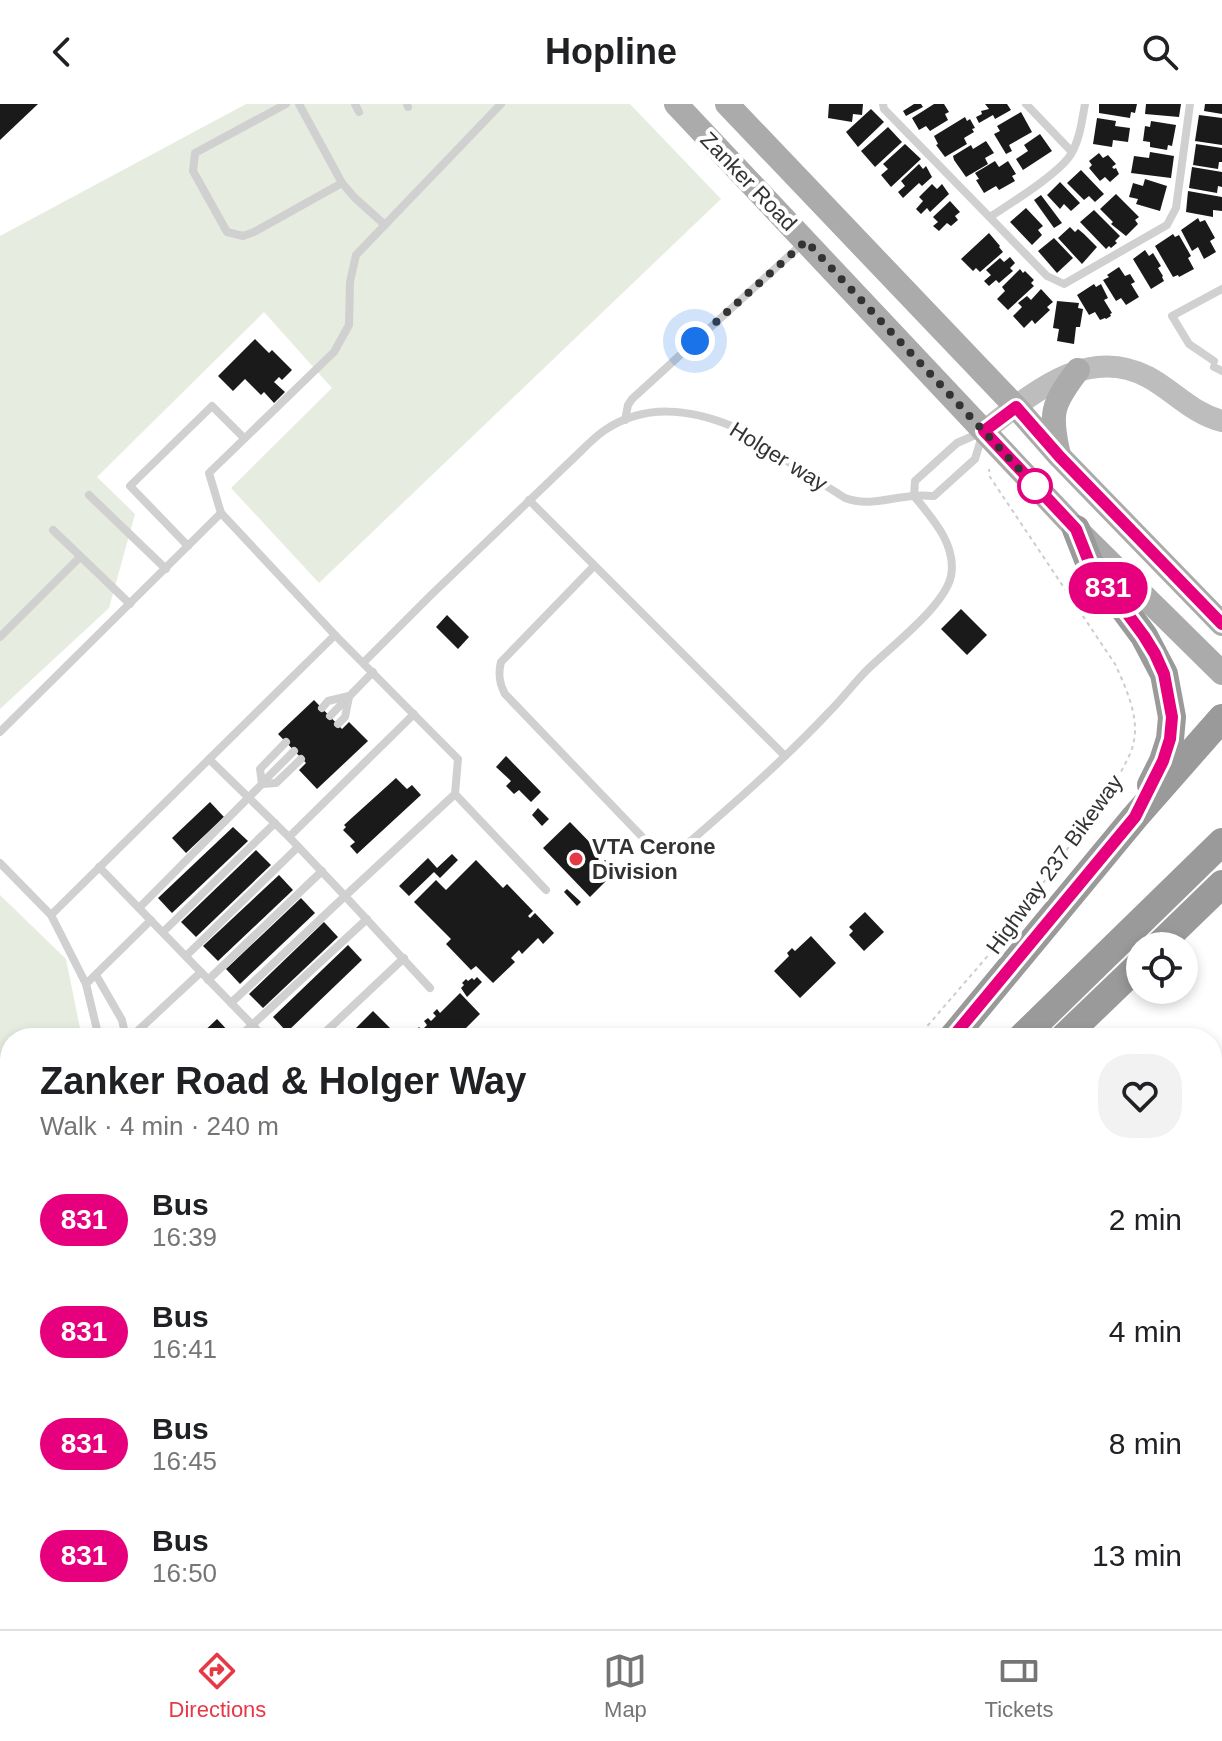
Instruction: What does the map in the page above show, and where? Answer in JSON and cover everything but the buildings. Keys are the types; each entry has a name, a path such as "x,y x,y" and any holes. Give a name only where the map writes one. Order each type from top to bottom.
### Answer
{"highway":[{"path":"1076,529 1089,562 1155,654 1169,695 1172,717 1170,739 1163,761 1135,817"},
{"path":"960,1028 1135,817 1222,718"},
{"path":"1031,1028 1222,842"},
{"path":"1172,932 1222,884"},
{"path":"1187,932 1222,898"},
{"path":"1073,1028 1126,977"},
{"path":"1089,1028 1126,992"}],"main road":[{"name":"Zanker Road","path":"676,104 1076,529 1222,673"},
{"name":"Zanker Road","path":"727,104 1222,624"},
{"path":"1060,457 1055,440 1054,410 1078,370"}],"street":[{"path":"984,431 1056,379 1096,366 1116,366 1148,377 1194,409 1222,421"}],"lane":[{"path":"286,104 195,153 193,171 227,232 243,236 254,232 342,183"},
{"path":"299,104 342,183 385,225"},
{"path":"231,1003 455,794 458,759 335,635 221,513 209,473 334,352 349,325 350,282 356,255 501,104"},
{"path":"883,104 884,109 1047,276 1064,284 1167,225 1176,208 1190,104"},
{"path":"1026,104 1072,152"},
{"path":"990,217 1062,166 1072,152 1085,104"},
{"path":"625,420 632,399 806,241"},
{"path":"1217,366 1189,344 1172,316 1222,289"},
{"path":"188,546 130,486 212,406 244,438"},
{"name":"Holger way","path":"364,662 603,431 625,420 656,412 676,411 715,418 845,498 868,503 914,496"},
{"path":"594,566 501,662 500,684 505,694 650,845 658,852 678,852 785,756 943,596 951,577 948,544 914,496 915,481 957,443 984,431"},
{"path":"914,496 934,496 975,459 984,431"},
{"path":"89,495 166,569"},
{"path":"529,500 785,756"},
{"path":"0,732 221,513"},
{"path":"53,530 130,604"},
{"path":"0,637 80,557"},
{"path":"51,915 335,635"},
{"path":"330,716 373,672"},
{"path":"322,708 328,701 350,696"},
{"path":"338,724 345,717 350,696"},
{"path":"289,837 414,714"},
{"path":"262,784 260,769 286,742"},
{"path":"139,908 294,751"},
{"path":"209,759 322,871 430,988"},
{"path":"262,784 276,783 301,759"},
{"path":"455,794 546,890"},
{"path":"163,932 275,823"},
{"path":"186,956 298,847"},
{"path":"0,863 51,915 86,984 97,1028"},
{"path":"99,867 255,1028"},
{"path":"208,980 322,871"},
{"path":"249,1028 367,919"},
{"path":"86,984 151,920"},
{"path":"330,1028 404,958"},
{"path":"139,1028 201,972"},
{"path":"96,975 125,1028"}],"path":[{"name":"Highway 237 Bikeway","path":"926,1028 984,961 1057,864 1122,770 1135,739 1135,722 1115,664 990,477 989,469"}],"shaded area":[{"path":"246,104 630,104 721,199 319,583 231,488 332,388 264,312 97,477 135,514 109,608 0,709 0,236"},
{"path":"0,895 66,959 80,1028 0,1028"}],"bus line":[{"name":"831","path":"960,1028 1135,817 1163,761 1170,739 1172,717 1164,674 1155,654 1089,562 1076,529 984,431 1016,407 1060,457 1222,624"}],"place":[{"name":"VTA Cerone Division","path":"576,859"}],"route":[{"path":"695,341 806,241 1035,486"}]}
